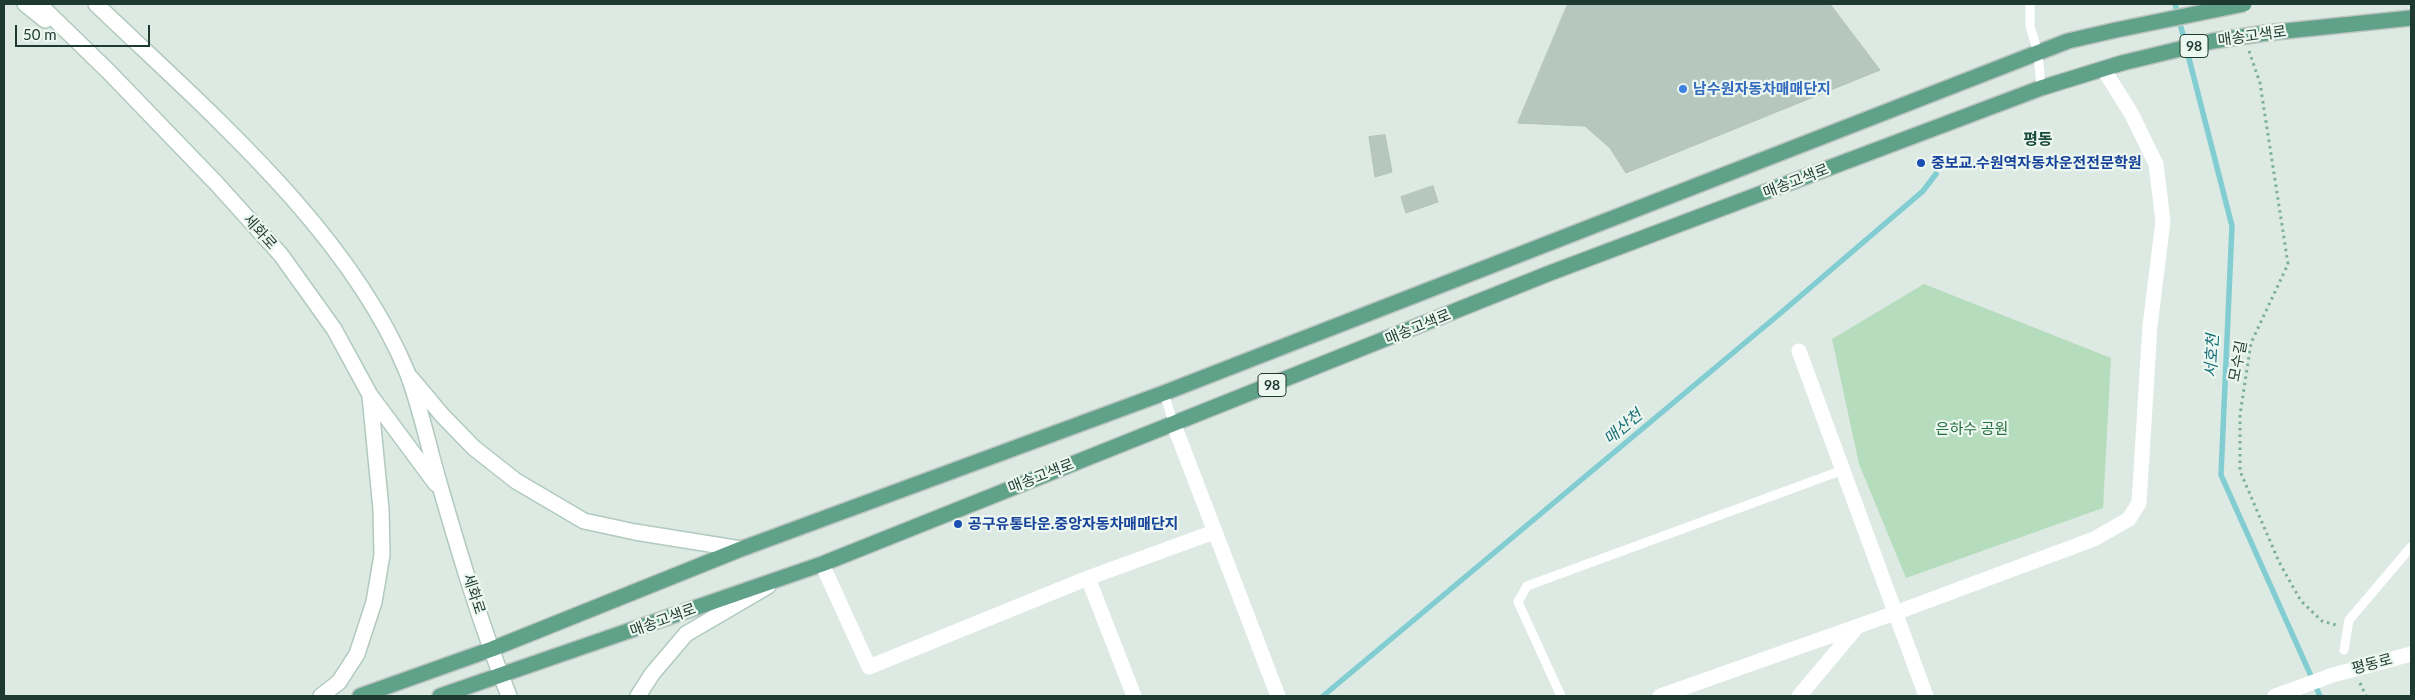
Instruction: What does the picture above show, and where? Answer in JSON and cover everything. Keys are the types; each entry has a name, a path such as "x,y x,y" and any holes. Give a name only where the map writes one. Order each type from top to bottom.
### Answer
{"main road":[{"name":"매송고색로","path":"360,696 492,649 741,549 1164,393 2068,41 2244,4"},
{"name":"매송고색로","path":"440,696 822,564 1174,425 1550,273 2041,88 2122,63 2213,41 2266,33 2411,18"}],"street":[{"path":"25,4 109,72"},
{"name":"세화로","path":"39,4 109,72 216,183 281,254 334,329 370,395 442,491"},
{"name":"세화로","path":"96,4 257,160 316,227 372,303 407,372 442,491 500,675 509,696"},
{"path":"1660,696 1895,613 2094,539 2129,519 2139,503 2150,326 2163,221 2156,164 2131,113 2104,70"},
{"path":"1799,351 1926,696"},
{"path":"407,372 442,415 474,448 516,481 584,521 635,532 741,549"},
{"path":"321,696 339,682 356,654 374,602 382,555 381,509 370,395"},
{"path":"1174,425 1278,696"},
{"path":"822,564 869,667 1088,578 1214,532"},
{"path":"638,696 652,674 686,634 789,574"},
{"path":"1088,578 1134,696"},
{"path":"1799,696 1857,626"},
{"name":"평동로","path":"2275,696 2333,674 2411,654"}],"lane":[{"path":"2030,4 2030,26 2038,53 2041,88"},
{"path":"1164,393 1174,425"},
{"path":"1562,696 1518,602 1527,586 1843,470"},
{"path":"2344,650 2349,620 2411,547"}],"path":[{"name":"모수길","path":"2246,42 2260,83 2288,264 2251,343 2240,415 2240,471 2279,562 2301,601 2322,621 2337,625 2344,650"},
{"path":"2353,669 2366,696"}],"green space":[{"name":"은하수 공원","path":"1924,284 2111,358 2103,508 1906,578 1859,464 1832,339"}],"building":[{"name":"남수원자동차매매단지","path":"1568,4 1830,4 1880,70 1626,173 1610,148 1585,126 1518,123"},
{"path":"1385,135 1392,172 1375,177 1369,137"},
{"path":"1433,186 1438,202 1406,213 1401,197"}],"waterway":[{"name":"서호천","path":"2175,4 2232,226 2221,475 2320,696"},
{"name":"매산천","path":"1323,696 1783,311 1923,191 1936,174"}],"place":[{"name":"남수원자동차매매단지","path":"1683,89"},
{"name":"중보교.수원역자동차운전전문학원","path":"1921,163"},
{"name":"공구유통타운.중앙자동차매매단지","path":"958,524"}],"district":[{"name":"평동","path":"2038,140"}]}
